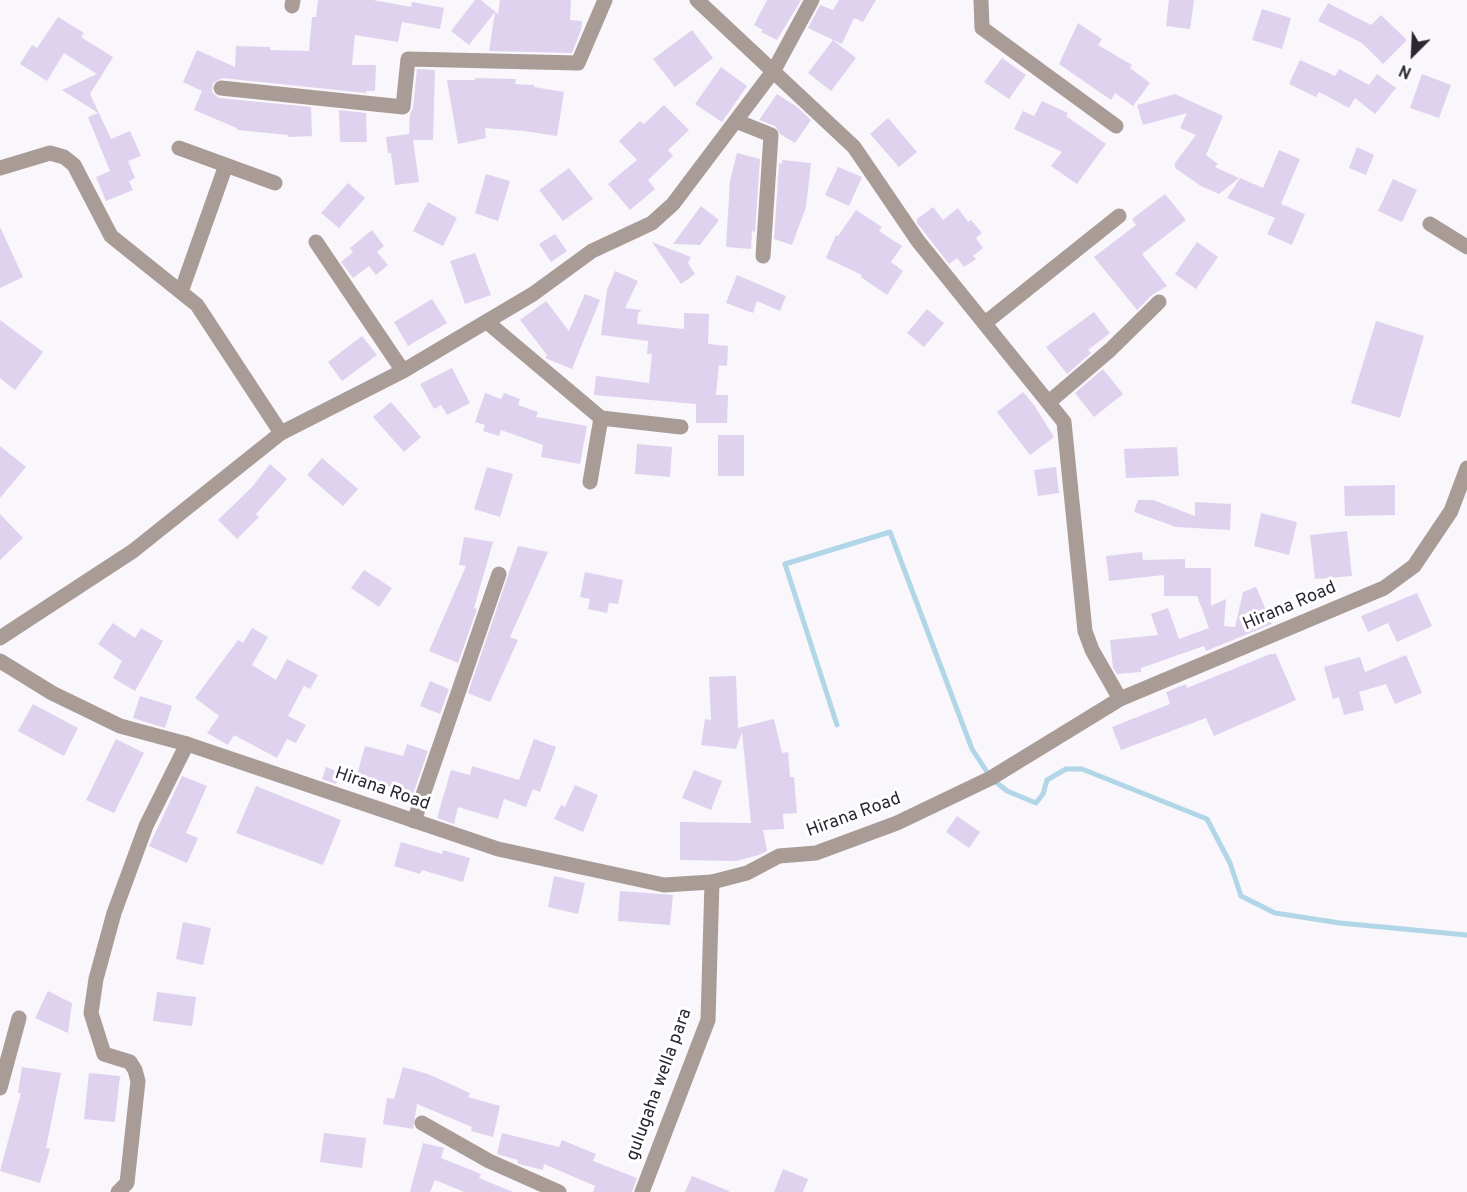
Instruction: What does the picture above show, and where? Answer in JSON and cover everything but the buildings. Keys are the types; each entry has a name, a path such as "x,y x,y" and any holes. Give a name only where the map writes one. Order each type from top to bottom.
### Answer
{"street":[{"path":"221,88 403,107 408,59 578,63 605,0"},
{"path":"697,0 854,147 918,241 1064,422 1085,631 1092,650 1119,699"},
{"path":"0,638 133,551 281,433 403,371 533,294 592,251 652,223 674,204 774,70 812,0"},
{"path":"981,0 982,28 1116,126"},
{"path":"736,121 771,135 763,256"},
{"path":"179,148 275,183"},
{"path":"0,168 50,153 64,157 74,165 111,236 197,305 281,433"},
{"path":"181,292 226,165"},
{"path":"985,323 1119,216"},
{"path":"1430,224 1467,246"},
{"path":"316,243 403,371"},
{"path":"1048,402 1110,350 1159,302"},
{"path":"487,322 601,418 681,427"},
{"path":"590,482 601,418"},
{"name":"Hirana Road","path":"0,661 52,693 120,726 187,744 498,849 664,885 712,882 747,873 779,856 816,853 897,823 991,778 1119,699 1384,588 1414,566 1451,511 1467,468"},
{"path":"414,822 499,574"},
{"path":"118,1192 127,1183 138,1081 130,1062 104,1054 91,1013 96,979 114,913 146,826 187,744"},
{"name":"gulugaha wella para","path":"642,1192 708,1020 712,882"},
{"path":"0,1088 19,1018"},
{"path":"422,1123 489,1161 559,1192"}],"waterway":[{"path":"837,725 785,564 890,532 972,749 991,778 1007,791 1036,803 1043,794 1047,780 1066,769 1082,769 1207,819 1230,863 1241,896 1275,913 1340,923 1467,935"}]}
